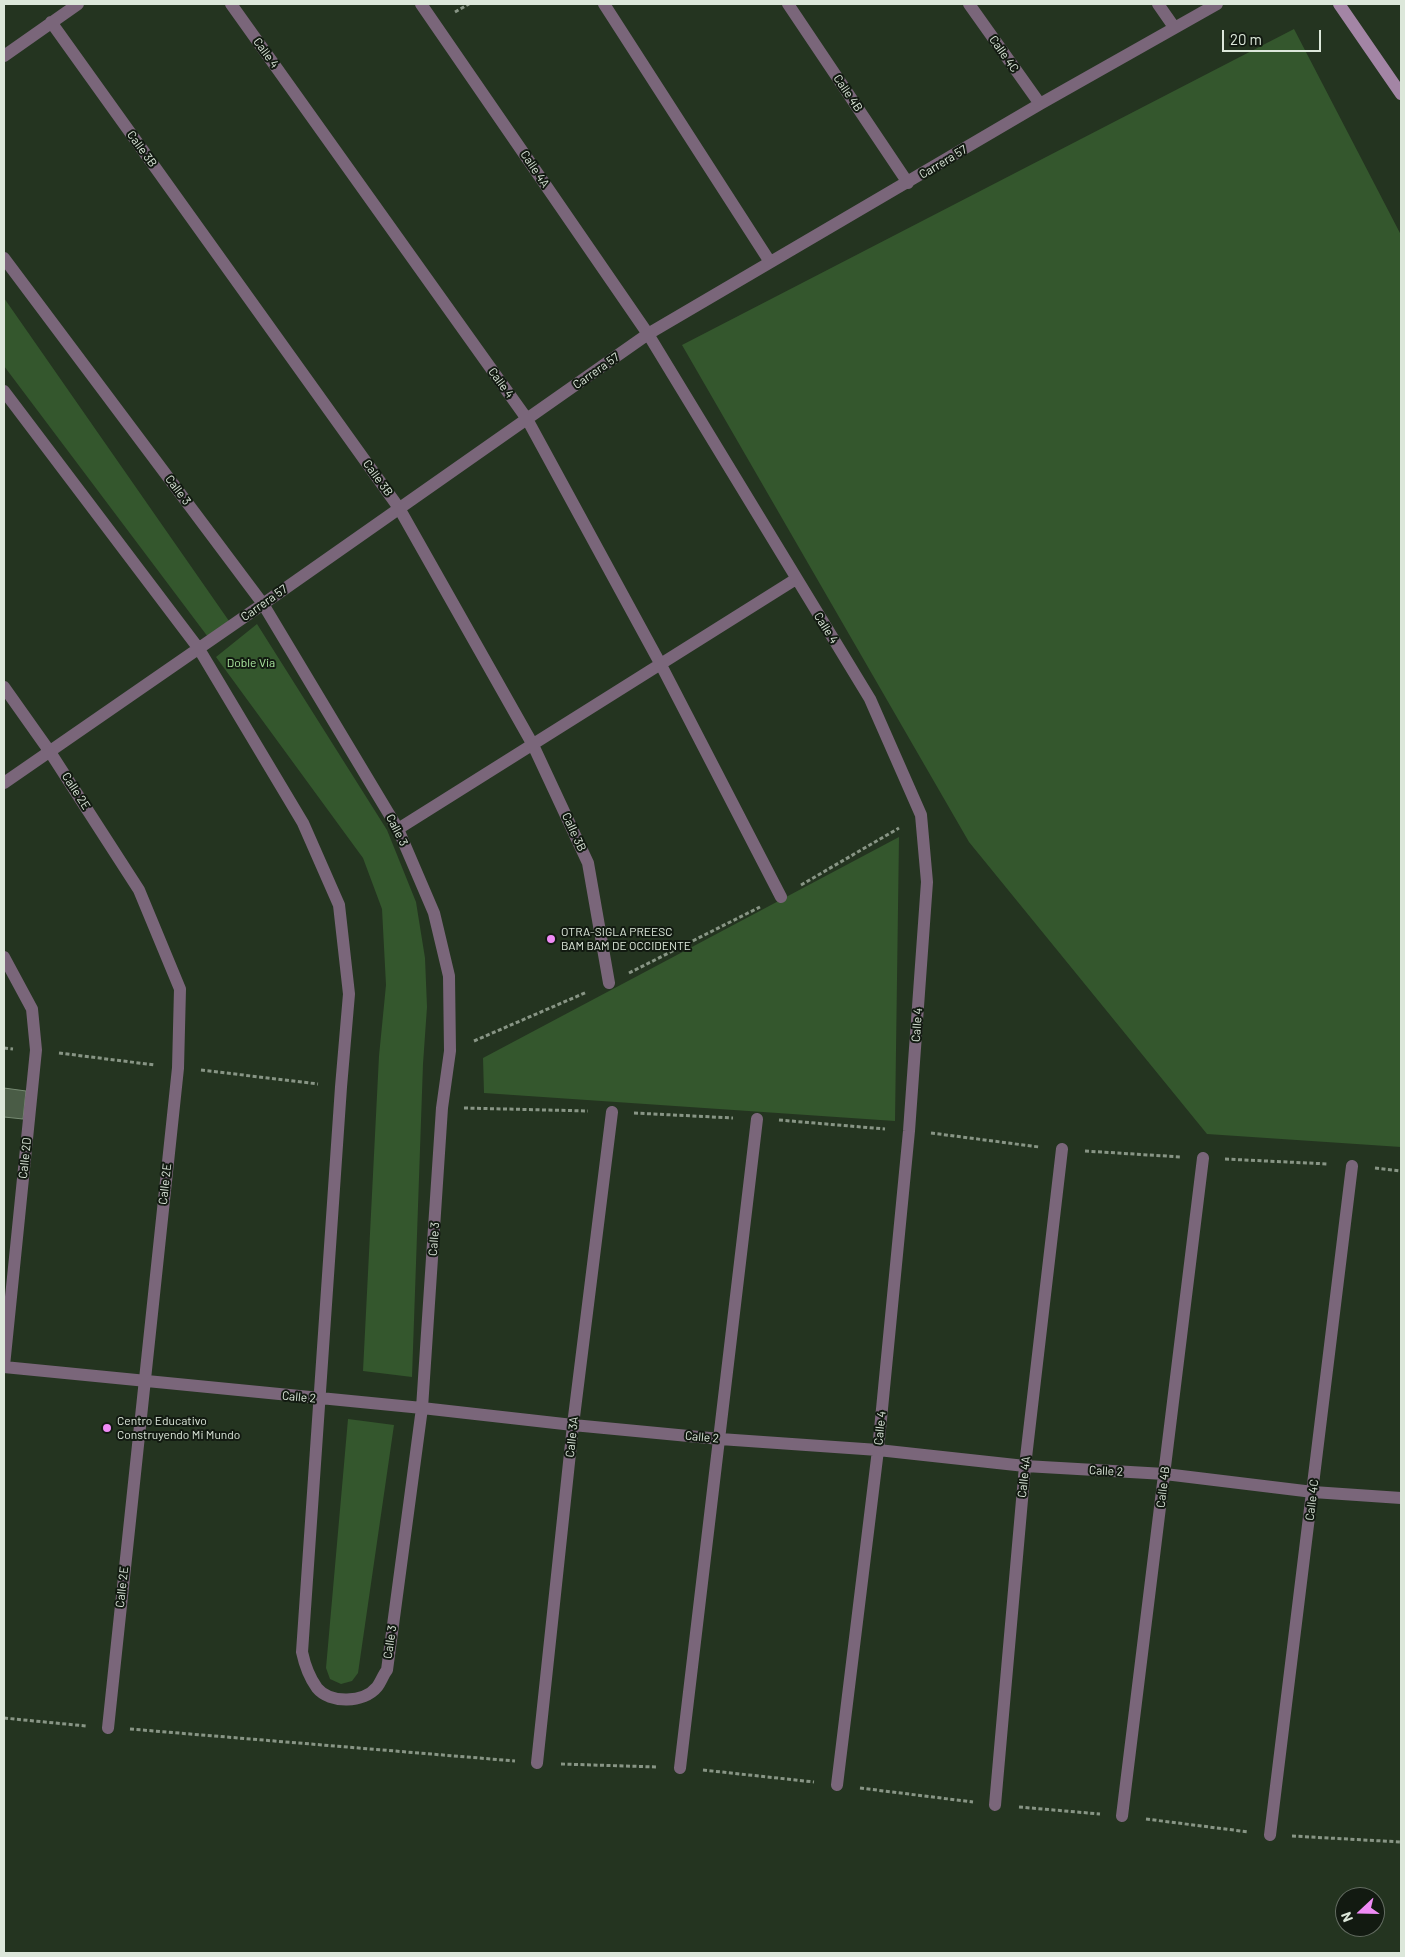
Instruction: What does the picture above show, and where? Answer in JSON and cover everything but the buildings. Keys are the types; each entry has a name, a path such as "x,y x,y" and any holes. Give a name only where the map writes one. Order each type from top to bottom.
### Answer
{"main road":[{"path":"1339,4 1401,94"}],"street":[{"path":"4,56 78,4"},
{"name":"Calle 4","path":"230,4 527,419 661,665 781,897"},
{"name":"Calle 4A","path":"421,4 648,334"},
{"path":"604,4 770,262"},
{"name":"Calle 4B","path":"788,4 908,183"},
{"name":"Calle 4C","path":"969,4 1040,104"},
{"path":"1158,4 1174,27"},
{"name":"Carrera 57","path":"4,783 264,604 648,334 1040,104 1217,4"},
{"name":"Calle 3B","path":"51,22 399,508 533,745 588,863 609,983"},
{"name":"Calle 3","path":"4,258 264,604 398,830 434,913 449,976 450,1051 442,1108 422,1408 387,1670 376,1689 356,1700 340,1700 319,1690 307,1671 302,1652 340,1087 350,994 340,905 303,823 199,649 4,391"},
{"name":"Calle 4","path":"648,334 870,699 921,815 926,892 909,1131 878,1450 837,1785"},
{"path":"398,830 796,579"},
{"name":"Calle 2E","path":"4,687 50,752 139,890 180,989 178,1068 108,1728"},
{"name":"Calle 2D","path":"4,957 32,1009 36,1050 4,1366"},
{"name":"Calle 3A","path":"537,1763 573,1425 612,1112"},
{"path":"680,1768 757,1119"},
{"name":"Calle 4A","path":"995,1805 1025,1466 1062,1150"},
{"name":"Calle 4B","path":"1122,1816 1203,1158"},
{"name":"Calle 4C","path":"1270,1835 1352,1166"},
{"name":"Calle 2","path":"4,1366 144,1382 422,1408 720,1439 878,1450 1025,1466 1165,1474 1313,1492 1401,1498"}],"path":[{"path":"450,1051 609,983 781,897 921,815"}],"green space":[{"path":"1294,29 1401,235 1401,1147 1207,1134 969,842 682,345"},
{"name":"Doble Via","path":"4,298 229,621 208,637 4,366"},
{"name":"Doble Via","path":"257,624 387,830 416,902 425,958 427,1007 423,1064 412,1377 363,1371 379,1056 386,985 382,909 363,858 216,657"},
{"path":"899,837 895,1121 484,1093 483,1058"},
{"path":"348,1419 394,1425 358,1673 352,1681 341,1684 330,1679 326,1668"}],"place":[{"name":"OTRA-SIGLA PREESC BAM BAM DE OCCIDENTE","path":"551,939"},
{"name":"Centro Educativo Construyendo Mi Mundo","path":"107,1428"}]}
